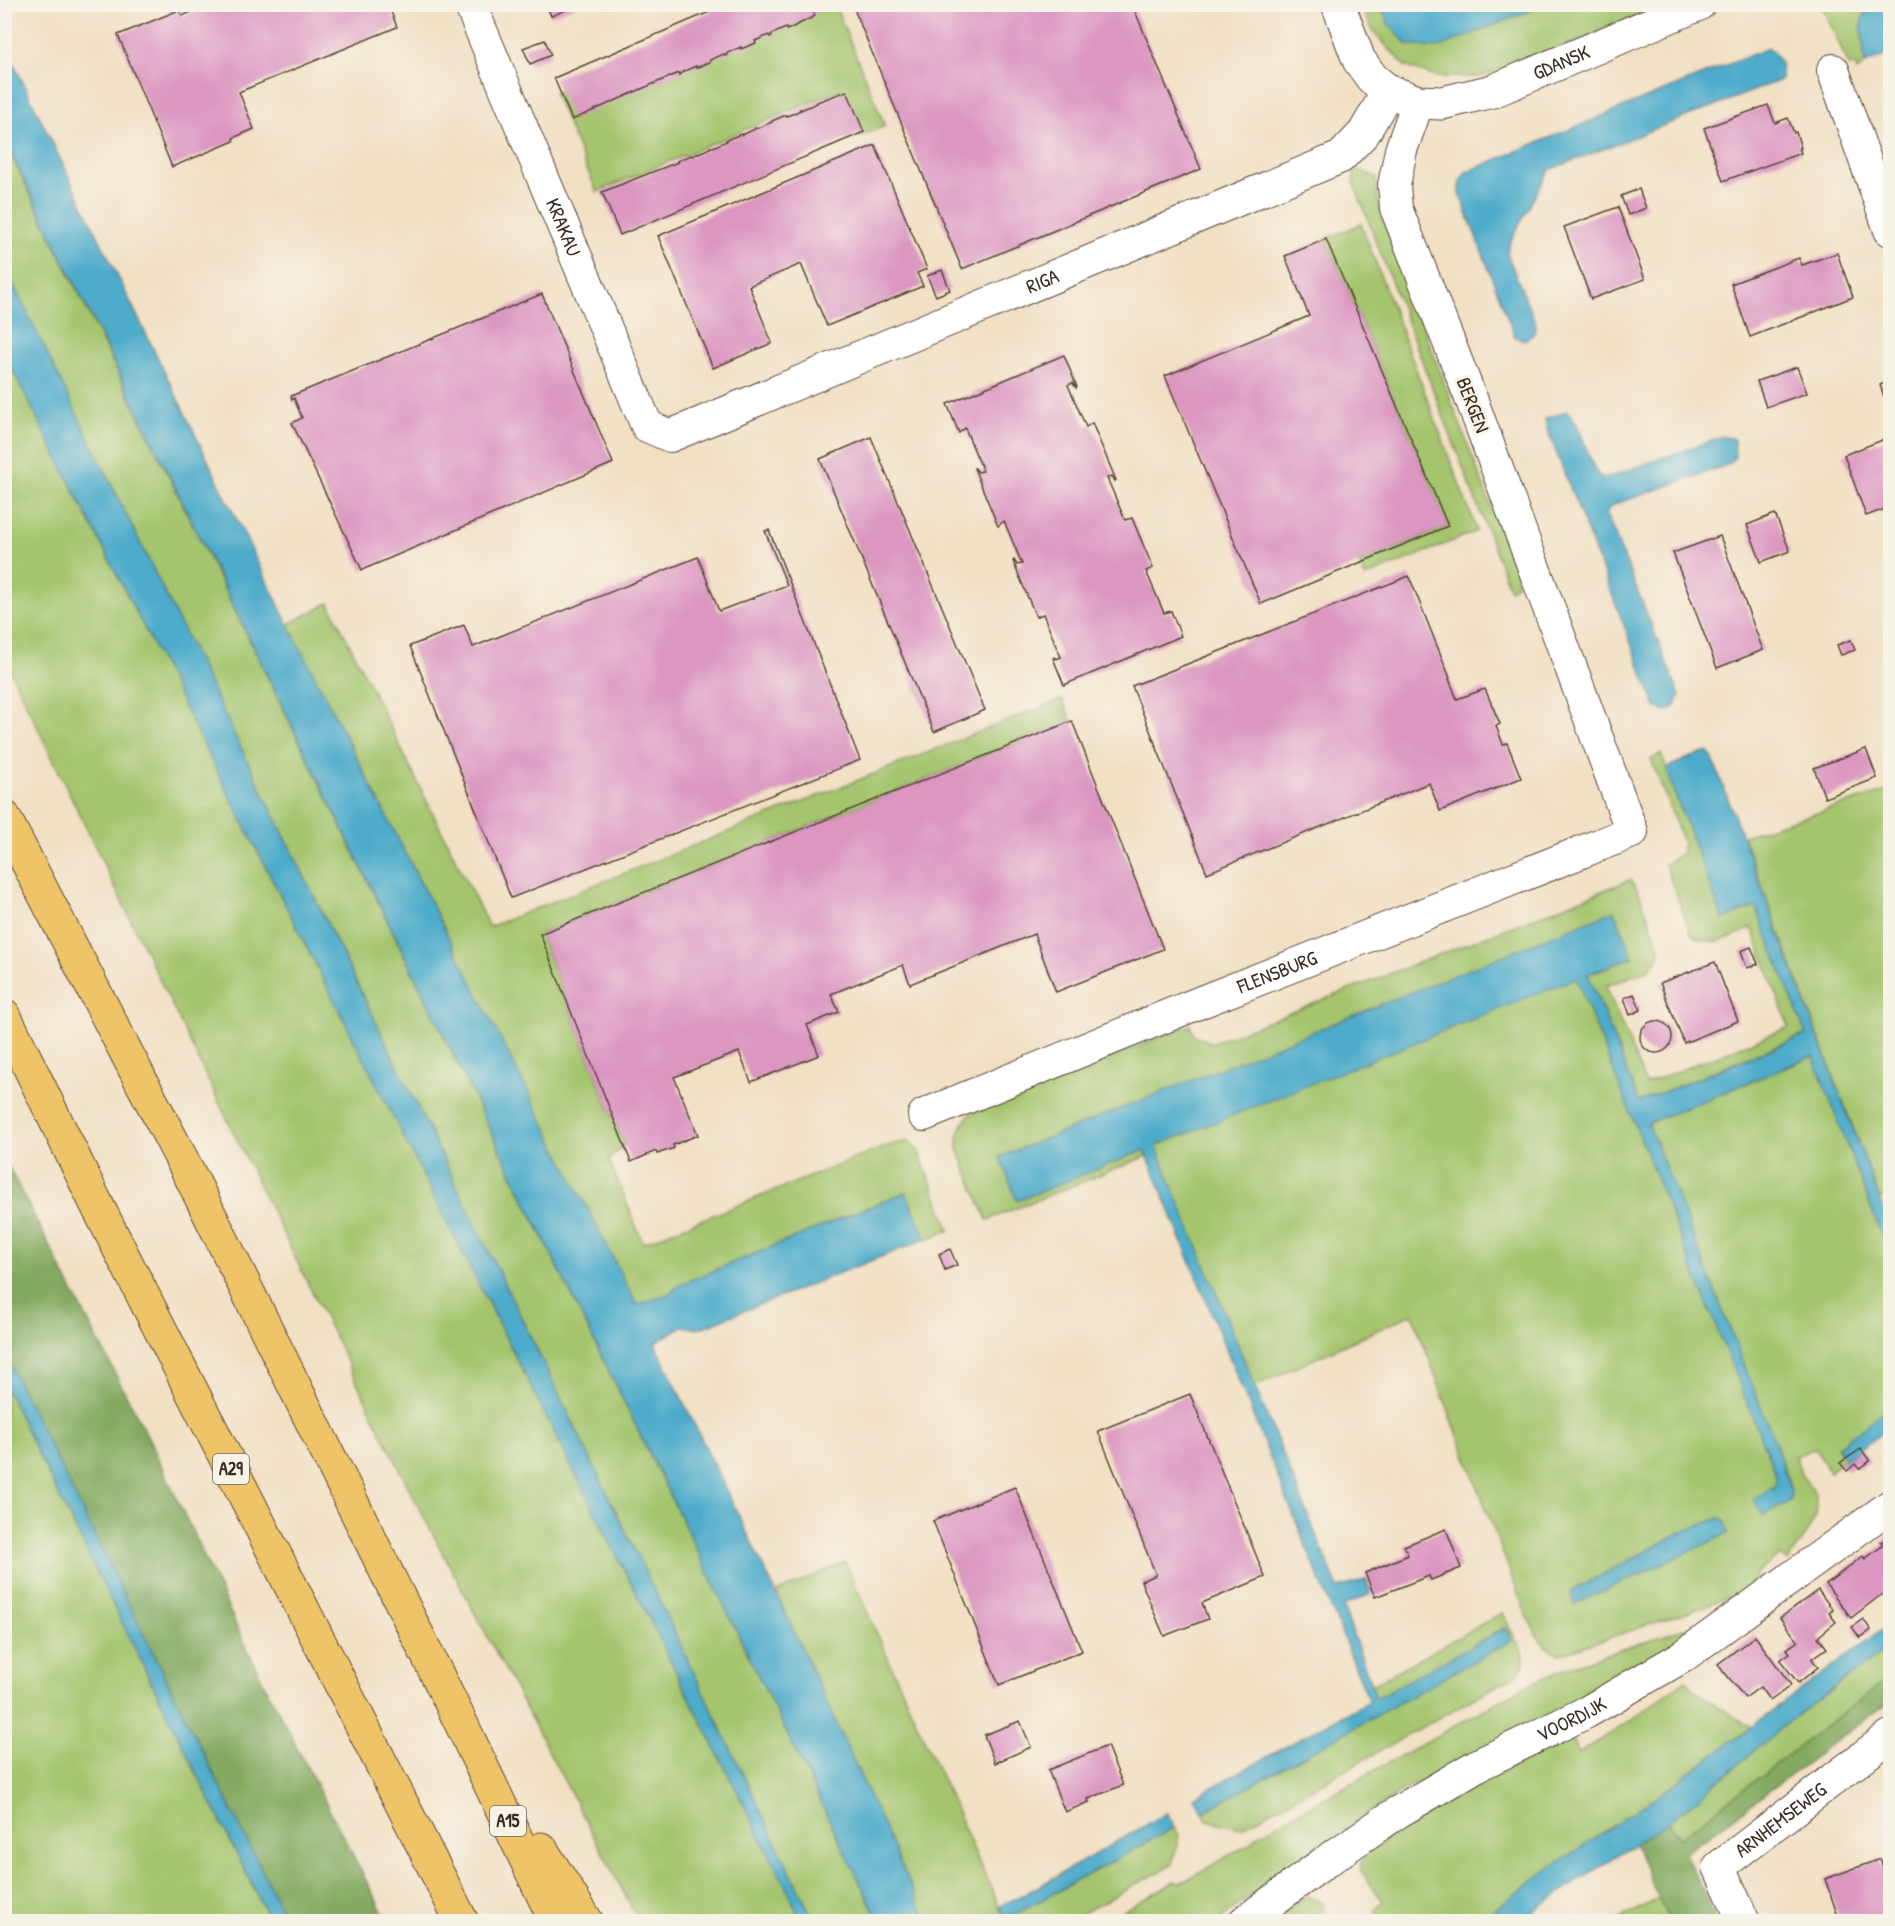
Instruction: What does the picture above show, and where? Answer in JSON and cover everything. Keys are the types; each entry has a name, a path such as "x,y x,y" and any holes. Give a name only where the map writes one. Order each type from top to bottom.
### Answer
{"highway":[{"path":"4,817 194,1184 460,1721 587,1922"},
{"name":"A29","path":"4,1015 98,1207 462,1922"},
{"name":"A15","path":"460,1721 556,1922"}],"street":[{"name":"KRAKAU","path":"470,4 647,426 670,436"},
{"path":"1338,4 1359,60 1372,78 1403,97"},
{"name":"GDANSK","path":"1403,97 1442,103 1493,91 1699,4"},
{"path":"1833,70 1890,230"},
{"name":"RIGA","path":"670,436 1341,157 1403,97"},
{"name":"BERGEN","path":"1403,97 1401,150 1394,185 1396,208 1476,412 1632,832"},
{"name":"FLENSBURG","path":"924,1115 1201,1002 1632,832"},
{"name":"VOORDIJK","path":"1244,1922 1398,1812 1476,1766 1587,1712 1682,1658 1890,1506"},
{"name":"ARNHEMSEWEG","path":"1743,1922 1719,1867 1890,1736"}],"green space":[{"path":"782,5 835,5 885,126 860,136 840,90 597,192 554,93"},
{"path":"1359,5 1381,5 1389,25 1437,48 1544,5 1666,5 1481,77 1436,77 1405,66 1374,32"},
{"path":"1819,5 1870,5 1861,23 1865,64 1857,71 1855,65 1849,66 1824,11"},
{"path":"4,141 879,1921 814,1921 577,1431 5,268"},
{"path":"1355,169 1376,177 1383,222 1517,574 1517,584 1510,590 1353,181"},
{"path":"1361,224 1477,531 1365,577 1359,563 1448,526 1326,239"},
{"path":"5,355 790,1895 801,1921 639,1921 420,1510 240,1146 5,660"},
{"path":"329,603 489,927 1062,699 1072,721 540,934 624,1145 609,1160 643,1243 882,1148 908,1141 917,1148 950,1230 926,1239 905,1192 681,1284 669,1294 637,1306 288,624"},
{"path":"1661,754 1723,919 1756,906 1806,1034 1639,1102 1588,974 1633,957 1614,911 1145,1150 1147,1156 987,1220 958,1149 960,1130 970,1114 1190,1025 1194,1035 1213,1043 1630,880 1638,890 1660,949 1658,960 1648,970 1606,986 1646,1084 1789,1027 1752,928 1714,942 1699,939 1691,934 1665,864 1681,854 1683,842 1651,759"},
{"path":"1890,790 1890,1195 1880,1199 1743,836"},
{"path":"1576,977 1776,1475 1776,1486 1790,1487 1776,1445 1648,1123 1814,1056 1890,1257 1890,1407 1838,1447 1845,1459 1829,1472 1816,1448 1795,1456 1802,1475 1815,1495 1817,1510 1812,1524 1788,1561 1779,1556 1755,1575 1759,1584 1743,1593 1561,1654 1542,1642 1524,1609 1412,1314 1255,1386 1155,1146","holes":["1720,1518 1638,1573 1575,1603 1570,1592 1680,1533"]},
{"path":"4,1158 148,1437 262,1680 387,1921 287,1921 5,1356"},
{"path":"5,1387 270,1921 5,1921"},
{"path":"845,1562 1005,1920 1175,1827 1179,1835 1172,1865 1068,1921 927,1921 776,1593"},
{"path":"1502,1613 1524,1655 1524,1665 1518,1674 1241,1828 1207,1820 1203,1812 1511,1640 1504,1628 1376,1699 1371,1685"},
{"path":"1696,1625 1698,1630 1633,1672 1401,1792 1275,1877 1218,1921 1103,1922 1174,1882 1180,1883 1250,1844 1256,1836 1534,1682 1585,1661"},
{"path":"1890,1647 1890,1677 1680,1838 1668,1822 1788,1722"},
{"path":"1890,1677 1890,1701 1685,1853 1717,1921 1669,1921 1634,1843 1668,1822 1680,1838"},
{"path":"1686,1680 1692,1689 1751,1727 1669,1788 1550,1868 1479,1921 1382,1921 1375,1911 1383,1901 1361,1871 1361,1863 1366,1853 1439,1807 1498,1774 1572,1739 1578,1754 1626,1724"},
{"path":"1307,1896 1322,1903 1325,1914 1323,1921 1271,1922 1299,1899"},
{"path":"1659,1898 1669,1921 1617,1921"}],"water":[{"path":"1381,4 1544,5 1437,48 1408,45 1389,25"},
{"path":"1870,5 1890,5 1890,44 1883,57 1865,64 1861,23"},
{"path":"4,44 288,624 637,1305 669,1294 681,1284 906,1192 926,1239 698,1329 683,1326 655,1343 776,1593 927,1921 879,1921 5,141"},
{"path":"1768,48 1779,61 1781,80 1549,170 1509,244 1507,254 1536,324 1533,335 1524,340 1515,337 1460,195 1460,181 1466,172"},
{"path":"5,268 577,1431 814,1921 801,1921 790,1895 5,355"},
{"path":"1567,411 1577,426 1594,468 1599,476 1607,478 1723,436 1734,439 1735,457 1727,465 1613,505 1606,513 1680,696 1675,707 1665,712 1656,707 1547,429 1545,419"},
{"path":"1707,752 1712,757 1890,1227 1890,1257 1813,1056 1648,1123 1776,1445 1791,1491 1790,1501 1763,1516 1754,1499 1775,1486 1776,1475 1576,978 1156,1146 1338,1588 1366,1580 1371,1594 1343,1606 1376,1698 1505,1628 1512,1640 1203,1812 1194,1797 1369,1701 1145,1150 1017,1201 1000,1157 1614,911 1633,957 1588,974 1639,1102 1806,1035 1756,907 1723,919 1672,787 1667,768"},
{"path":"4,1356 287,1921 270,1921 5,1387"},
{"path":"1890,1407 1890,1428 1845,1459 1837,1447"},
{"path":"1720,1518 1724,1520 1729,1533 1575,1604 1570,1592 1680,1533"},
{"path":"1890,1624 1890,1647 1788,1722 1668,1822 1518,1921 1479,1921 1550,1868 1669,1788"},
{"path":"1167,1813 1175,1827 1005,1920 1000,1906"}],"building":[{"path":"202,4 388,4 397,27 239,92 254,129 233,138 234,141 172,167 118,35 179,10 182,16 203,7"},
{"path":"546,4 579,4 579,5 551,16"},
{"path":"728,4 811,4 815,16 787,30 786,28 770,37 769,35 755,41 756,43 741,49 741,47 725,56 724,54 572,120 554,78"},
{"path":"852,4 1132,4 1201,169 962,269"},
{"path":"545,40 551,55 530,64 523,48"},
{"path":"847,91 864,132 620,235 602,192"},
{"path":"1768,105 1775,123 1788,118 1794,133 1796,132 1801,153 1723,181 1704,128"},
{"path":"875,145 927,269 917,273 923,286 827,326 801,264 749,286 772,343 713,368 658,236"},
{"path":"1639,189 1646,208 1628,215 1621,196"},
{"path":"1618,207 1645,279 1591,299 1564,227"},
{"path":"1326,239 1448,526 1261,604 1165,376 1309,316 1285,256"},
{"path":"1837,253 1853,297 1750,337 1731,284 1799,258 1802,265"},
{"path":"942,270 950,290 936,296 927,276"},
{"path":"542,294 613,463 362,570 292,423 302,418 291,396"},
{"path":"1064,355 1077,387 1073,383 1068,385 1086,427 1092,423 1116,480 1112,476 1107,478 1125,520 1132,518 1153,568 1146,571 1164,613 1171,611 1181,636 1064,685 1053,658 1061,657 1043,614 1036,617 1013,561 1017,565 1022,564 1004,521 998,526 974,468 978,472 983,471 965,428 959,433 947,404"},
{"path":"1797,367 1807,393 1766,407 1757,381"},
{"path":"1890,381 1890,400 1886,402 1880,385"},
{"path":"871,437 985,710 934,732 820,459"},
{"path":"1890,437 1890,507 1866,516 1844,455"},
{"path":"1775,514 1790,551 1761,562 1747,525"},
{"path":"769,530 860,760 511,898 410,646 464,625 473,647 698,557 719,611 787,585 765,531"},
{"path":"1720,536 1763,650 1717,668 1673,553"},
{"path":"1409,576 1457,699 1485,689 1500,724 1496,726 1503,744 1507,743 1521,778 1440,811 1429,783 1207,873 1132,686"},
{"path":"1851,640 1855,650 1841,655 1837,645"},
{"path":"1072,721 1163,949 1056,992 1034,934 910,984 903,965 831,994 839,1012 807,1025 819,1055 751,1082 739,1052 674,1077 698,1135 673,1145 674,1148 657,1154 656,1151 631,1162 540,934"},
{"path":"1866,749 1877,778 1825,798 1814,768"},
{"path":"1751,947 1758,964 1747,968 1741,951"},
{"path":"1715,962 1738,1021 1684,1043 1660,983"},
{"path":"1634,994 1641,1010 1630,1015 1624,998"},
{"path":"1656,1021 1667,1026 1672,1037 1667,1048 1656,1053 1645,1048 1640,1037 1645,1026"},
{"path":"950,1249 957,1265 945,1270 939,1254"},
{"path":"1190,1394 1265,1577 1202,1603 1208,1619 1164,1636 1141,1581 1156,1575 1098,1431"},
{"path":"1861,1449 1870,1461 1859,1469 1855,1464 1847,1471 1840,1463"},
{"path":"1015,1487 1082,1651 999,1685 933,1521"},
{"path":"1446,1529 1461,1568 1431,1580 1429,1576 1375,1597 1365,1573 1408,1555 1404,1546"},
{"path":"1890,1535 1890,1588 1851,1618 1826,1584 1863,1556 1865,1559 1883,1545 1881,1542"},
{"path":"1818,1590 1833,1610 1829,1613 1836,1622 1818,1637 1827,1648 1812,1659 1818,1667 1798,1683 1780,1660 1790,1653 1787,1649 1798,1641 1780,1618"},
{"path":"1863,1619 1871,1630 1860,1638 1852,1627"},
{"path":"1755,1636 1791,1685 1770,1701 1760,1687 1745,1698 1718,1664"},
{"path":"1020,1721 1031,1747 995,1763 984,1735"},
{"path":"1107,1746 1123,1785 1088,1799 1089,1802 1065,1812 1048,1770"},
{"path":"1880,1859 1890,1888 1890,1922 1840,1922 1825,1879"}]}
